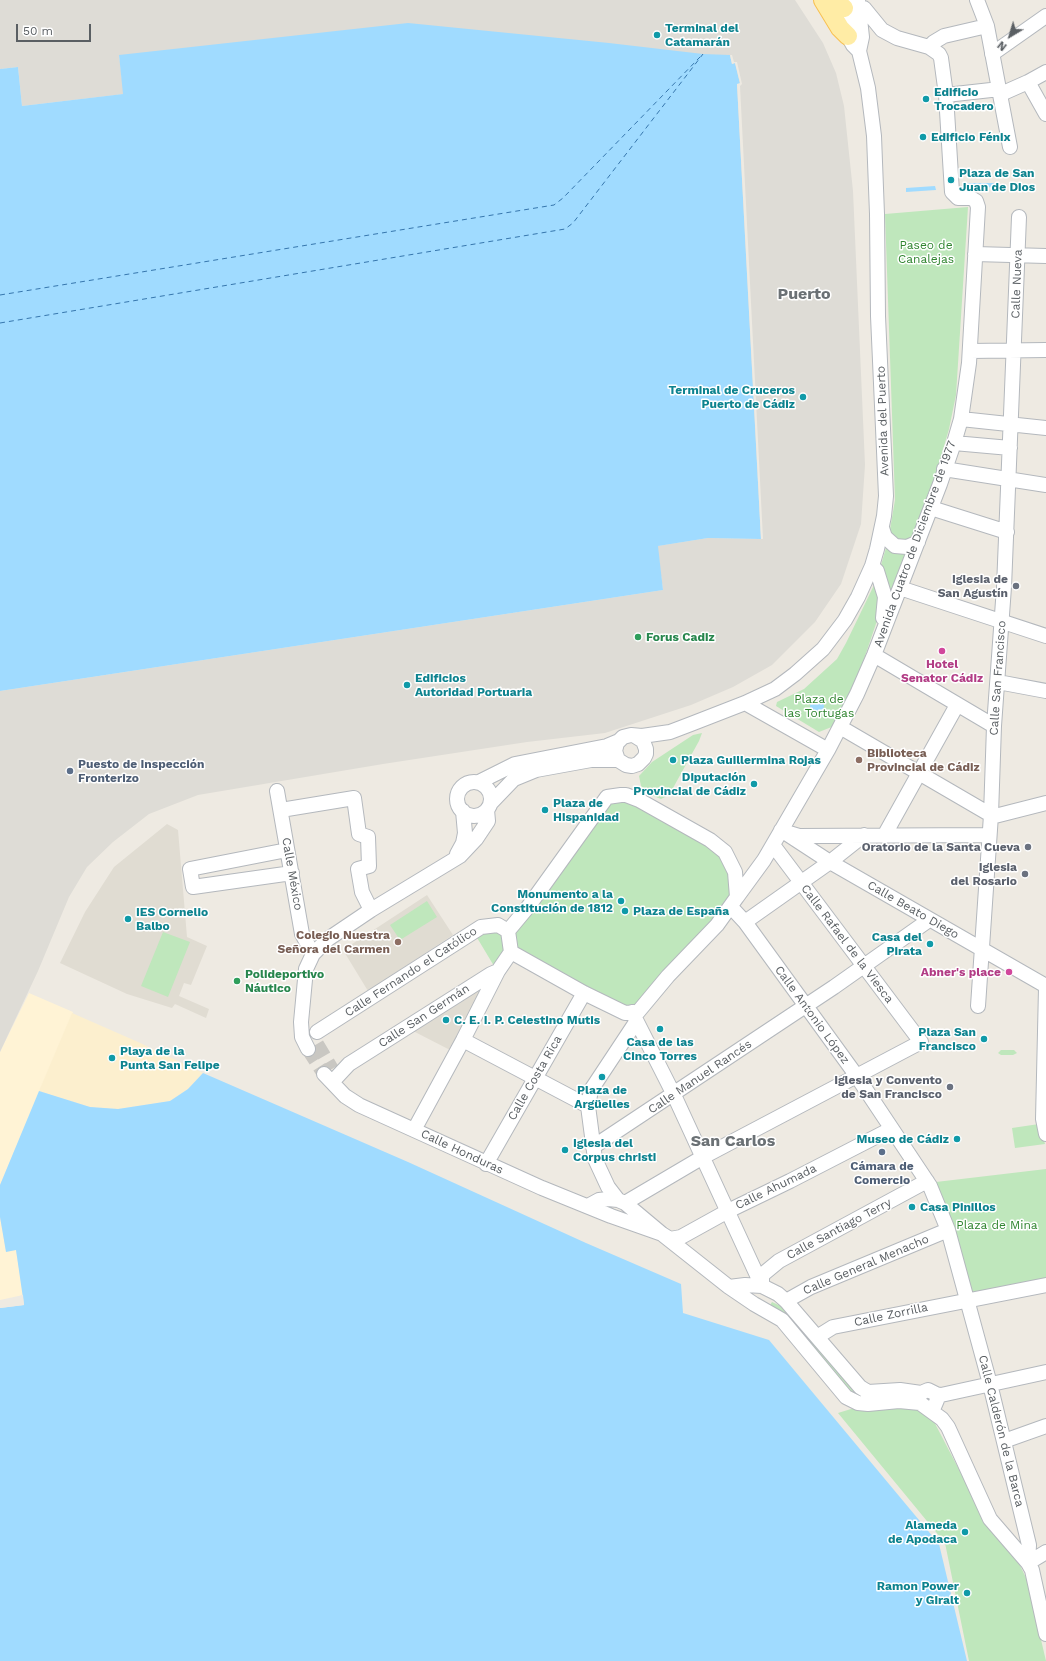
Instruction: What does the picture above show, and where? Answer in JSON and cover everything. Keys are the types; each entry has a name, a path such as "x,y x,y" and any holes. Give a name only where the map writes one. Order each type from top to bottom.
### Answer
{"main road":[{"path":"823,0 840,28 848,36"}],"street":[{"path":"978,0 987,26 1010,147"},
{"name":"Avenida del Puerto","path":"635,736 670,732 745,703 784,682 823,649 845,620 858,597 872,566 882,528 886,496 878,316 877,210 874,136 870,100 859,51 853,45 848,36 847,3"},
{"path":"847,3 864,8 882,30 897,38 929,47 939,54 942,58 946,95 1000,91 1028,82 1046,72"},
{"path":"847,3 862,37 859,51"},
{"path":"992,54 1046,16"},
{"path":"929,47 944,36 987,26"},
{"path":"1028,82 1046,114"},
{"name":"Avenida Cuatro de Diciembre de 1977","path":"734,902 782,830 828,750 874,655 880,636 931,508 961,419 970,351 978,207 976,202 971,198 958,198 952,192 946,95"},
{"name":"Calle Nueva","path":"1014,350 1019,217"},
{"path":"975,254 1046,256"},
{"name":"Calle San Francisco","path":"978,1006 988,834 991,815 994,726 1007,532 1014,350"},
{"path":"970,351 1046,350"},
{"path":"961,419 1011,423 1046,428"},
{"path":"954,443 1010,448"},
{"path":"944,469 1046,485"},
{"path":"931,508 1007,532"},
{"path":"882,528 885,537 895,546 907,547 918,542"},
{"path":"872,566 877,571 884,597 885,606 880,636"},
{"path":"900,588 1046,636"},
{"path":"874,655 994,726"},
{"path":"998,682 1046,691"},
{"path":"745,703 828,750"},
{"path":"884,836 957,705"},
{"path":"840,726 991,815 995,816 1046,803"},
{"name":"Avenida del Puerto","path":"646,754 656,743 670,732"},
{"path":"453,860 463,843 465,833 463,811 457,802 459,791 467,784 479,782 515,764 607,746 627,736 635,736 643,741 646,754 642,761 634,766 626,766 618,760 615,751 619,741"},
{"path":"463,811 473,816 478,815 488,807 514,779 536,770 591,760 618,760"},
{"path":"313,954 328,939 468,849 488,821 490,792 479,782"},
{"name":"Calle México","path":"277,791 302,934 313,954"},
{"path":"762,1286 674,1095 634,1017 584,993 511,952 508,931 528,907 607,797 626,795 632,797 701,835 725,852 735,872 734,902 717,925 668,976 634,1017 591,1090 588,1106 595,1159 600,1173 608,1187 622,1201 662,1234 730,1287 782,1320 846,1397 858,1403 868,1404 928,1400 941,1395 1046,1372"},
{"path":"280,810 354,798 359,834 368,837 369,866 358,869 362,892 371,910"},
{"path":"782,830 799,836 988,834"},
{"name":"Calle Beato Diego","path":"782,830 830,862 1046,987"},
{"path":"745,922 830,862 864,835"},
{"name":"Calle Rafael de la Viesca","path":"772,845 921,1042 856,1075"},
{"path":"287,850 190,869 194,887 292,874"},
{"name":"Calle Antonio López","path":"734,902 745,922 856,1075 928,1183"},
{"name":"Calle Manuel Rancés","path":"593,1147 674,1095 806,1006 929,920"},
{"name":"Calle Fernando el Católico","path":"313,954 306,968 301,1029 314,1041 481,927 498,925 508,931"},
{"name":"Calle San Germán","path":"333,1078 349,1064 498,971 511,952"},
{"path":"414,1130 463,1040 498,971"},
{"path":"1046,987 1043,1119 1046,1134"},
{"name":"Calle Costa Rica","path":"486,1164 584,993"},
{"path":"463,1040 534,1079 588,1106"},
{"path":"588,1206 599,1200 608,1199 622,1201 856,1075"},
{"name":"Calle Honduras","path":"333,1078 351,1100 359,1105 486,1164 542,1188 662,1234"},
{"name":"Calle Ahumada","path":"662,1234 670,1239 676,1238 728,1210 790,1181 891,1129"},
{"path":"928,1183 948,1230 967,1300 1046,1285"},
{"name":"Calle Santiago Terry","path":"762,1286 762,1275 779,1261 928,1183"},
{"name":"Calle General Menacho","path":"786,1301 811,1287 948,1230"},
{"path":"730,1287 746,1285 762,1286 778,1294 786,1301 860,1387 868,1392 900,1390 928,1400 948,1427 990,1519 1028,1563 1032,1570 1046,1634"},
{"name":"Calle Zorrilla","path":"817,1337 833,1327 967,1300"},
{"name":"Calle Calderón de la Barca","path":"967,1300 990,1384 1030,1545 1028,1563"},
{"path":"1004,1441 1046,1426"},
{"path":"1028,1563 1046,1552"}],"shaded area":[{"path":"0,0 795,0 823,43 836,73 844,106 853,191 865,465 861,524 841,584 815,622 772,665 733,687 691,705 605,733 527,742 198,795 149,814 113,842 87,867 69,897 38,971 0,1052 0,691 663,590 657,546 708,538 761,539 732,64 730,55 119,55 124,94 22,106 18,67 0,69"},
{"path":"167,824 178,830 187,937 207,946 191,985 184,983 179,996 209,1009 206,1018 175,1004 172,1008 127,994 60,963 85,912 114,867"},
{"name":"Colegio Nuestra Señora del Carmen","path":"427,895 453,935 368,991 343,950"},
{"name":"C. E. I. P. Celestino Mutis","path":"482,984 486,988 452,1051 415,1032 412,1027"},
{"path":"29,993 73,1012 0,1185 0,1052"},
{"path":"0,1217 6,1251 16,1250 23,1295 0,1300"}],"green space":[{"name":"Paseo de Canalejas","path":"968,207 956,395 949,429 932,488 889,596 881,565 888,541 895,500 885,214"},
{"name":"Plaza de las Tortugas","path":"875,583 881,609 862,665 834,726 819,732 776,706 777,702 804,689 837,659"},
{"path":"702,733 673,788 665,797 661,799 651,795 641,786 639,776 652,762 693,735"},
{"name":"Plaza de España","path":"626,795 718,847 737,897 638,1012 511,952 508,931 607,797"},
{"path":"427,901 437,917 400,940 390,925"},
{"path":"500,928 508,950 494,966 476,936"},
{"path":"163,932 190,942 168,997 141,986"},
{"path":"1001,1050 1014,1050 1017,1053 1013,1055 1001,1055 998,1053"},
{"path":"1039,1124 1045,1144 1015,1148 1012,1128"},
{"name":"Plaza de Mina","path":"1046,1169 1046,1285 967,1300 930,1186 936,1182"},
{"path":"772,1302 785,1308 869,1395 858,1401 769,1307"},
{"name":"Alameda de Apodaca","path":"910,1405 929,1412 978,1506 1016,1557 1027,1580 1046,1661 969,1661 945,1543 838,1413 851,1409"}],"sand":[{"name":"Playa de la Punta San Felipe","path":"72,1013 203,1073 188,1089 170,1101 118,1109 90,1107 39,1091"}],"water":[{"path":"408,23 703,54 730,55 732,64 735,63 740,84 737,84 761,539 708,538 658,546 663,590 0,691 0,69 18,67 22,106 123,94 119,55"},
{"path":"968,183 994,183 995,187 968,188"},
{"path":"935,186 936,190 906,192 906,188"},
{"path":"817,699 822,701 824,706 822,711 817,713 812,711 810,706 812,701"},
{"path":"203,1073 408,1162 586,1243 681,1284 683,1313 769,1340 939,1544 967,1661 0,1661 0,1308 24,1305 16,1250 6,1252 0,1217 0,1185 39,1091 90,1107 118,1109 170,1101 188,1089"}],"pier":[{"path":"730,55 732,55 734,62 737,62 742,84 740,86 763,539 761,539 737,84 740,83 735,63 732,64"},
{"path":"21,1295 23,1295 24,1305 0,1308 0,1306 22,1303"}],"ferry route":[{"path":"0,323 565,229 573,223 703,54"},
{"path":"0,295 554,205 563,198 700,57"}],"tunnel":[{"path":"317,1044 332,1069"},
{"path":"308,1049 324,1074"}],"place":[{"name":"Terminal del Catamarán","path":"657,35"},
{"name":"Edificio Trocadero","path":"926,99"},
{"name":"Edificio Fénix","path":"923,137"},
{"name":"Plaza de San Juan de Dios","path":"951,180"},
{"name":"Terminal de Cruceros Puerto de Cádiz","path":"803,397"},
{"name":"Iglesia de San Agustín","path":"1016,586"},
{"name":"Forus Cadiz","path":"638,637"},
{"name":"Hotel Senator Cádiz","path":"942,651"},
{"name":"Edificios Autoridad Portuaria","path":"407,685"},
{"name":"Plaza Guillermina Rojas","path":"673,760"},
{"name":"Biblioteca Provincial de Cádiz","path":"859,760"},
{"name":"Puesto de Inspección Fronterizo","path":"70,771"},
{"name":"Diputación Provincial de Cádiz","path":"754,784"},
{"name":"Plaza de Hispanidad","path":"545,810"},
{"name":"Oratorio de la Santa Cueva","path":"1028,847"},
{"name":"Iglesia del Rosario","path":"1025,874"},
{"name":"Monumento a la Constitución de 1812","path":"621,901"},
{"name":"Plaza de España","path":"625,911"},
{"name":"IES Cornelio Balbo","path":"128,919"},
{"name":"Colegio Nuestra Señora del Carmen","path":"398,942"},
{"name":"Casa del Pirata","path":"930,944"},
{"name":"Abner's place","path":"1009,972"},
{"name":"Polideportivo Náutico","path":"237,981"},
{"name":"C. E. I. P. Celestino Mutis","path":"446,1020"},
{"name":"Casa de las Cinco Torres","path":"660,1029"},
{"name":"Plaza San Francisco","path":"984,1039"},
{"name":"Playa de la Punta San Felipe","path":"112,1058"},
{"name":"Plaza de Argüelles","path":"602,1077"},
{"name":"Iglesia y Convento de San Francisco","path":"950,1087"},
{"name":"Museo de Cádiz","path":"957,1139"},
{"name":"Iglesia del Corpus christi","path":"565,1150"},
{"name":"Cámara de Comercio","path":"882,1152"},
{"name":"Casa Pinillos","path":"912,1207"},
{"name":"Alameda de Apodaca","path":"965,1532"},
{"name":"Ramon Power y Giralt","path":"967,1593"}],"district":[{"name":"Puerto","path":"804,294"},
{"name":"San Carlos","path":"733,1141"}]}
